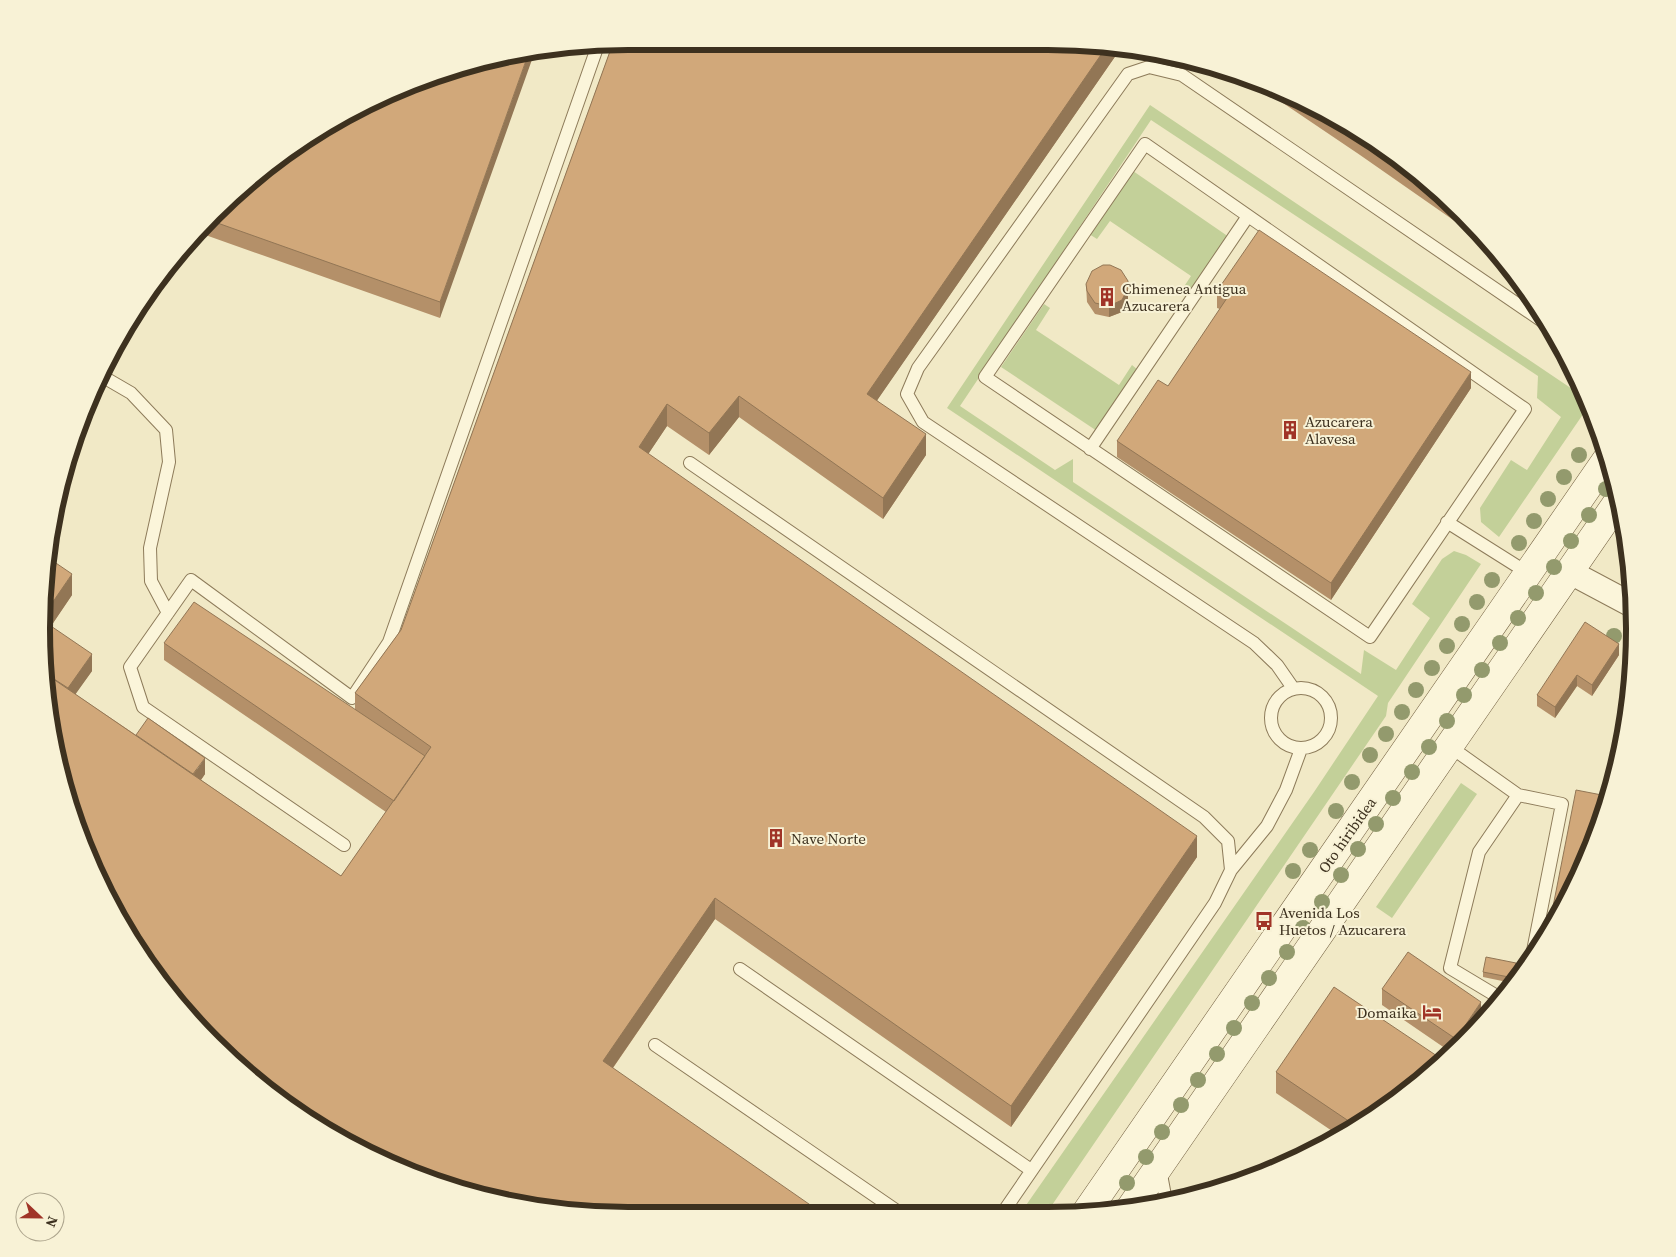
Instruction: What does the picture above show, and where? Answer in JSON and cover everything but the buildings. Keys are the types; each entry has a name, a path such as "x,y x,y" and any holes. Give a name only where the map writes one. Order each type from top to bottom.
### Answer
{"street":[{"name":"Oto hiribidea","path":"1091,1205 1602,466"},
{"path":"1136,1200 1613,509"},
{"path":"1570,572 1625,601"}],"lane":[{"path":"344,845 144,707 130,667 191,580 352,698 389,642 596,51"},
{"path":"1293,688 1277,664 1254,643 923,422 907,394 918,368 1128,74 1149,67 1182,75 1534,315"},
{"path":"1145,144 1248,216 1525,409 1370,637 985,377 1145,144"},
{"path":"1090,449 1248,216"},
{"path":"107,379 131,393 166,430 169,462 150,548 151,581 168,612"},
{"path":"690,463 1204,817 1228,841 1231,870"},
{"path":"1447,522 1528,573"},
{"path":"1293,688 1311,688 1325,698 1332,714 1329,731 1318,744 1301,749 1284,743 1273,730 1271,713 1278,697 1293,688"},
{"path":"1449,746 1518,795 1562,804 1534,942"},
{"path":"1007,1207 1215,903 1231,870 1267,826 1286,790 1301,749"},
{"path":"1495,995 1450,968 1479,852 1518,795"},
{"path":"740,968 1031,1170"},
{"path":"655,1045 891,1207"},
{"path":"1159,1166 1165,1195"}],"green space":[{"path":"1150,105 1574,390 1584,413 1499,537 1481,522 1480,508 1511,460 1527,470 1561,417 1537,398 1538,376 1151,120 960,406 1055,470 1073,459 1073,482 1361,674 1364,650 1396,670 1430,618 1412,604 1442,559 1454,551 1466,555 1481,564 1388,703 1386,716 1051,1207 1025,1207 1314,792 1378,696 947,408"},
{"path":"1133,171 1229,237 1188,296 1181,291 1191,276 1110,221 1097,239 1089,234"},
{"path":"1044,304 1050,308 1036,330 1119,385 1132,365 1138,370 1097,431 1001,367"},
{"path":"1461,783 1477,794 1392,918 1376,907"}],"place":[{"name":"Chimenea Antigua Azucarera","path":"1107,297"},
{"name":"Azucarera Alavesa","path":"1290,430"},
{"name":"Nave Norte","path":"776,838"},
{"name":"Avenida Los Huetos / Azucarera","path":"1264,921"},
{"name":"Domaika","path":"1432,1012"}]}
